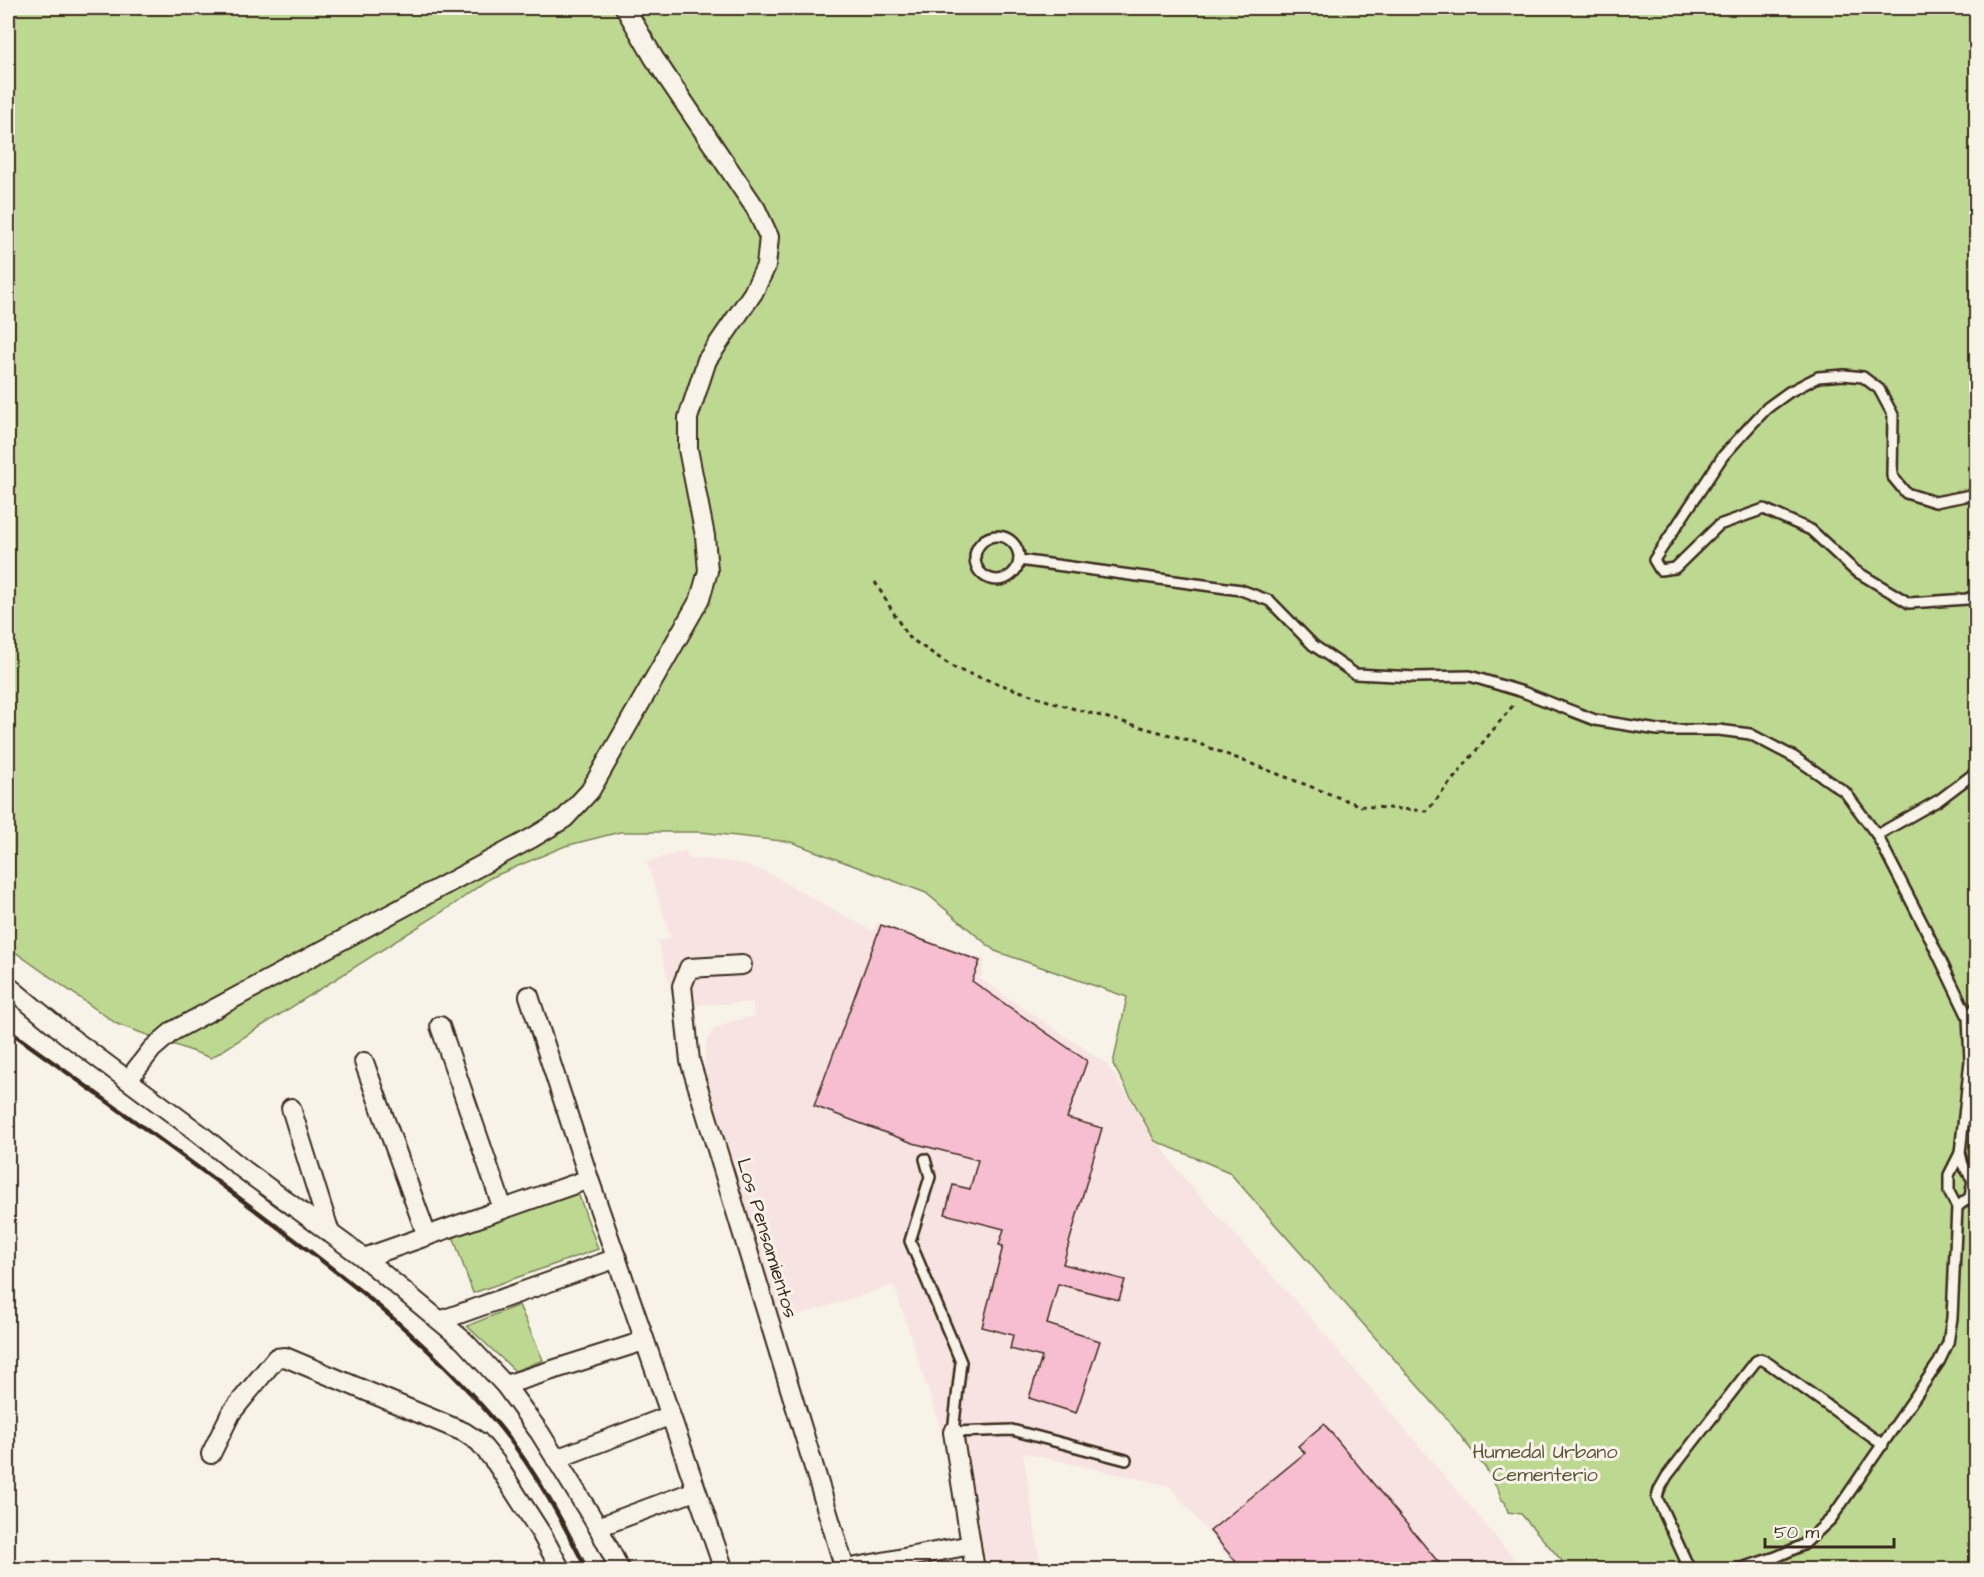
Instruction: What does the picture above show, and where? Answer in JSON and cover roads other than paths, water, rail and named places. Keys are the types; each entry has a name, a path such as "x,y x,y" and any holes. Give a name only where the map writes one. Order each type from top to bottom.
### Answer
{"street":[{"path":"128,1080 152,1049 173,1031 532,838 565,818 590,791 700,599 708,571 705,536 688,448 688,418 707,360 753,293 766,266 769,237 756,209 654,58 625,8"},
{"name":"Los Pensamientos","path":"742,965 689,968 682,986 690,1061 843,1569"},
{"path":"8,986 66,1034 364,1258 442,1320 505,1385 540,1433 598,1527 620,1569"},
{"path":"529,996 669,1416 724,1569"},
{"path":"440,1026 503,1209"},
{"path":"364,1062 427,1236"},
{"path":"291,1108 330,1233"},
{"path":"364,1258 589,1179"},
{"path":"442,1320 617,1258"},
{"path":"505,1385 644,1341"},
{"path":"211,1454 240,1400 276,1358 285,1357 464,1432 480,1442 541,1533 561,1569"},
{"path":"556,1459 669,1416"},
{"path":"953,1432 975,1569"},
{"path":"598,1527 695,1491"},
{"path":"843,1569 971,1545"}],"lane":[{"path":"1977,494 1935,502 1906,493 1892,476 1893,415 1879,388 1863,377 1844,375 1818,377 1789,392 1767,408 1751,425 1718,464 1654,560 1660,570 1675,568 1719,525 1764,509 1811,530 1854,570 1909,603 1967,599 1977,595"},
{"path":"995,536 1003,537 1015,546 1019,560 1016,570 1010,576 1001,580 993,580 986,578 978,571 974,559 978,546 988,538 995,536"},
{"path":"1019,560 1241,590 1270,601 1313,645 1355,674 1416,677 1470,676 1523,692 1595,720 1658,730 1719,730 1750,734 1794,757 1845,792 1877,835 1968,1017 1970,1061 1960,1153 1963,1165 1973,1180 1970,1197 1957,1208"},
{"path":"1877,835 1939,800 1977,772"},
{"path":"1968,1017 1977,1007"},
{"path":"1735,1569 1776,1557 1803,1545 1831,1519 1939,1362 1948,1343 1952,1318 1957,1208 1949,1192 1949,1175 1960,1153"},
{"path":"925,1159 930,1177 910,1241 960,1362 953,1432 1012,1430 1126,1460"},
{"path":"1690,1569 1657,1498 1659,1490 1673,1467 1756,1361 1761,1359 1768,1363 1883,1445"}],"railway":[{"path":"8,1030 306,1248 394,1319 421,1344 448,1370 513,1443 547,1496 587,1570"}],"park label":[{"name":"Humedal Urbano Cementerio","path":"1545,1464"}]}
